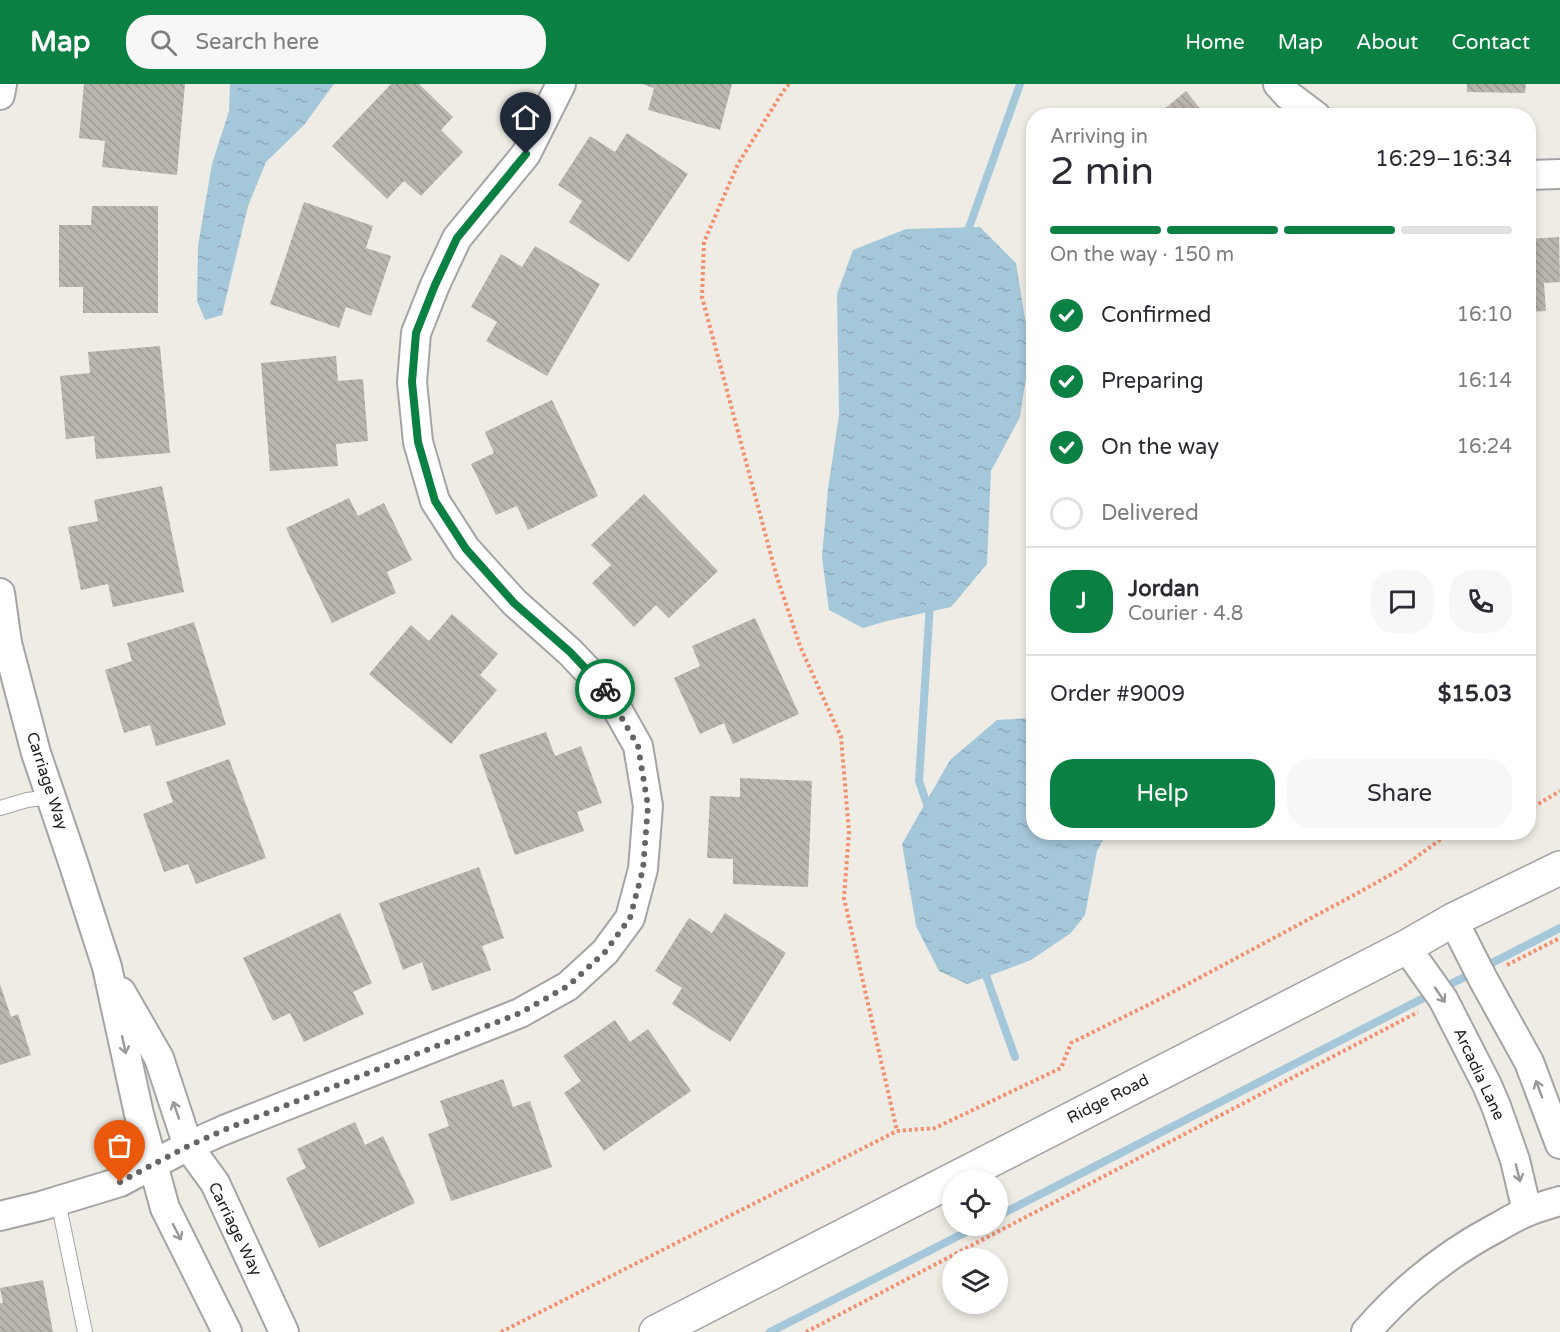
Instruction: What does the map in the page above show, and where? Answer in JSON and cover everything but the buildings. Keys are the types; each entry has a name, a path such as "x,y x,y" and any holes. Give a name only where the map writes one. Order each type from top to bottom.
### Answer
{"street":[{"path":"0,95 2,84"},
{"path":"0,1216 120,1182 224,1130 520,1013 568,986 605,952 630,918 643,869 648,806 638,746 607,690 570,652 514,603 466,549 435,501 418,442 412,382 416,333 457,238 526,154 561,84"},
{"path":"1278,84 1305,108"},
{"path":"1536,175 1560,174"},
{"name":"Carriage Way","path":"0,593 7,643 36,753 106,967 139,1114 165,1208 227,1332"},
{"name":"Ridge Road","path":"656,1332 1560,868"},
{"path":"1454,921 1529,1062 1560,1144"},
{"name":"Arcadia Lane","path":"1406,947 1443,999 1496,1106 1515,1160 1527,1211"},
{"name":"Carriage Way","path":"106,967 159,1058 188,1146 215,1184 284,1332"},
{"path":"1366,1332 1411,1286 1449,1256 1527,1211 1560,1201"}],"lane":[{"path":"0,808 27,800 51,797"},
{"path":"58,1201 85,1332"}],"path":[{"path":"789,84 738,164 704,242 702,297 776,574 800,646 841,737 849,832 844,898 897,1131"},
{"path":"1536,805 1560,791"},
{"path":"501,1332 897,1131 935,1128 1061,1068 1071,1043 1156,1001 1399,870 1440,840"},
{"path":"1483,979 1560,938"},
{"path":"806,1332 1443,999"}],"water":[{"path":"230,84 334,84 304,125 266,162 248,206 222,315 205,320 197,301 198,246 212,164 229,111"},
{"path":"980,227 1016,263 1026,325 1026,377 1020,417 991,471 987,564 951,607 863,628 829,610 822,557 828,489 839,415 837,294 853,250 906,229"},
{"path":"1026,718 1026,840 1103,840 1097,851 1085,915 1071,933 1031,960 967,984 939,971 916,926 902,844 950,760 997,720"}],"waterway":[{"path":"966,236 1020,84"},
{"path":"930,603 919,781 930,813"},
{"path":"1008,1211 1560,928"},
{"path":"983,967 1015,1057"},
{"path":"770,1332 958,1236"}],"way so far":[{"path":"120,1182 224,1130 520,1013 568,986 605,952 630,918 643,869 648,806 638,746 605,689"}],"route":[{"path":"526,154 457,238 416,333 412,382 418,442 435,501 466,549 514,603 570,652 605,689"}]}
